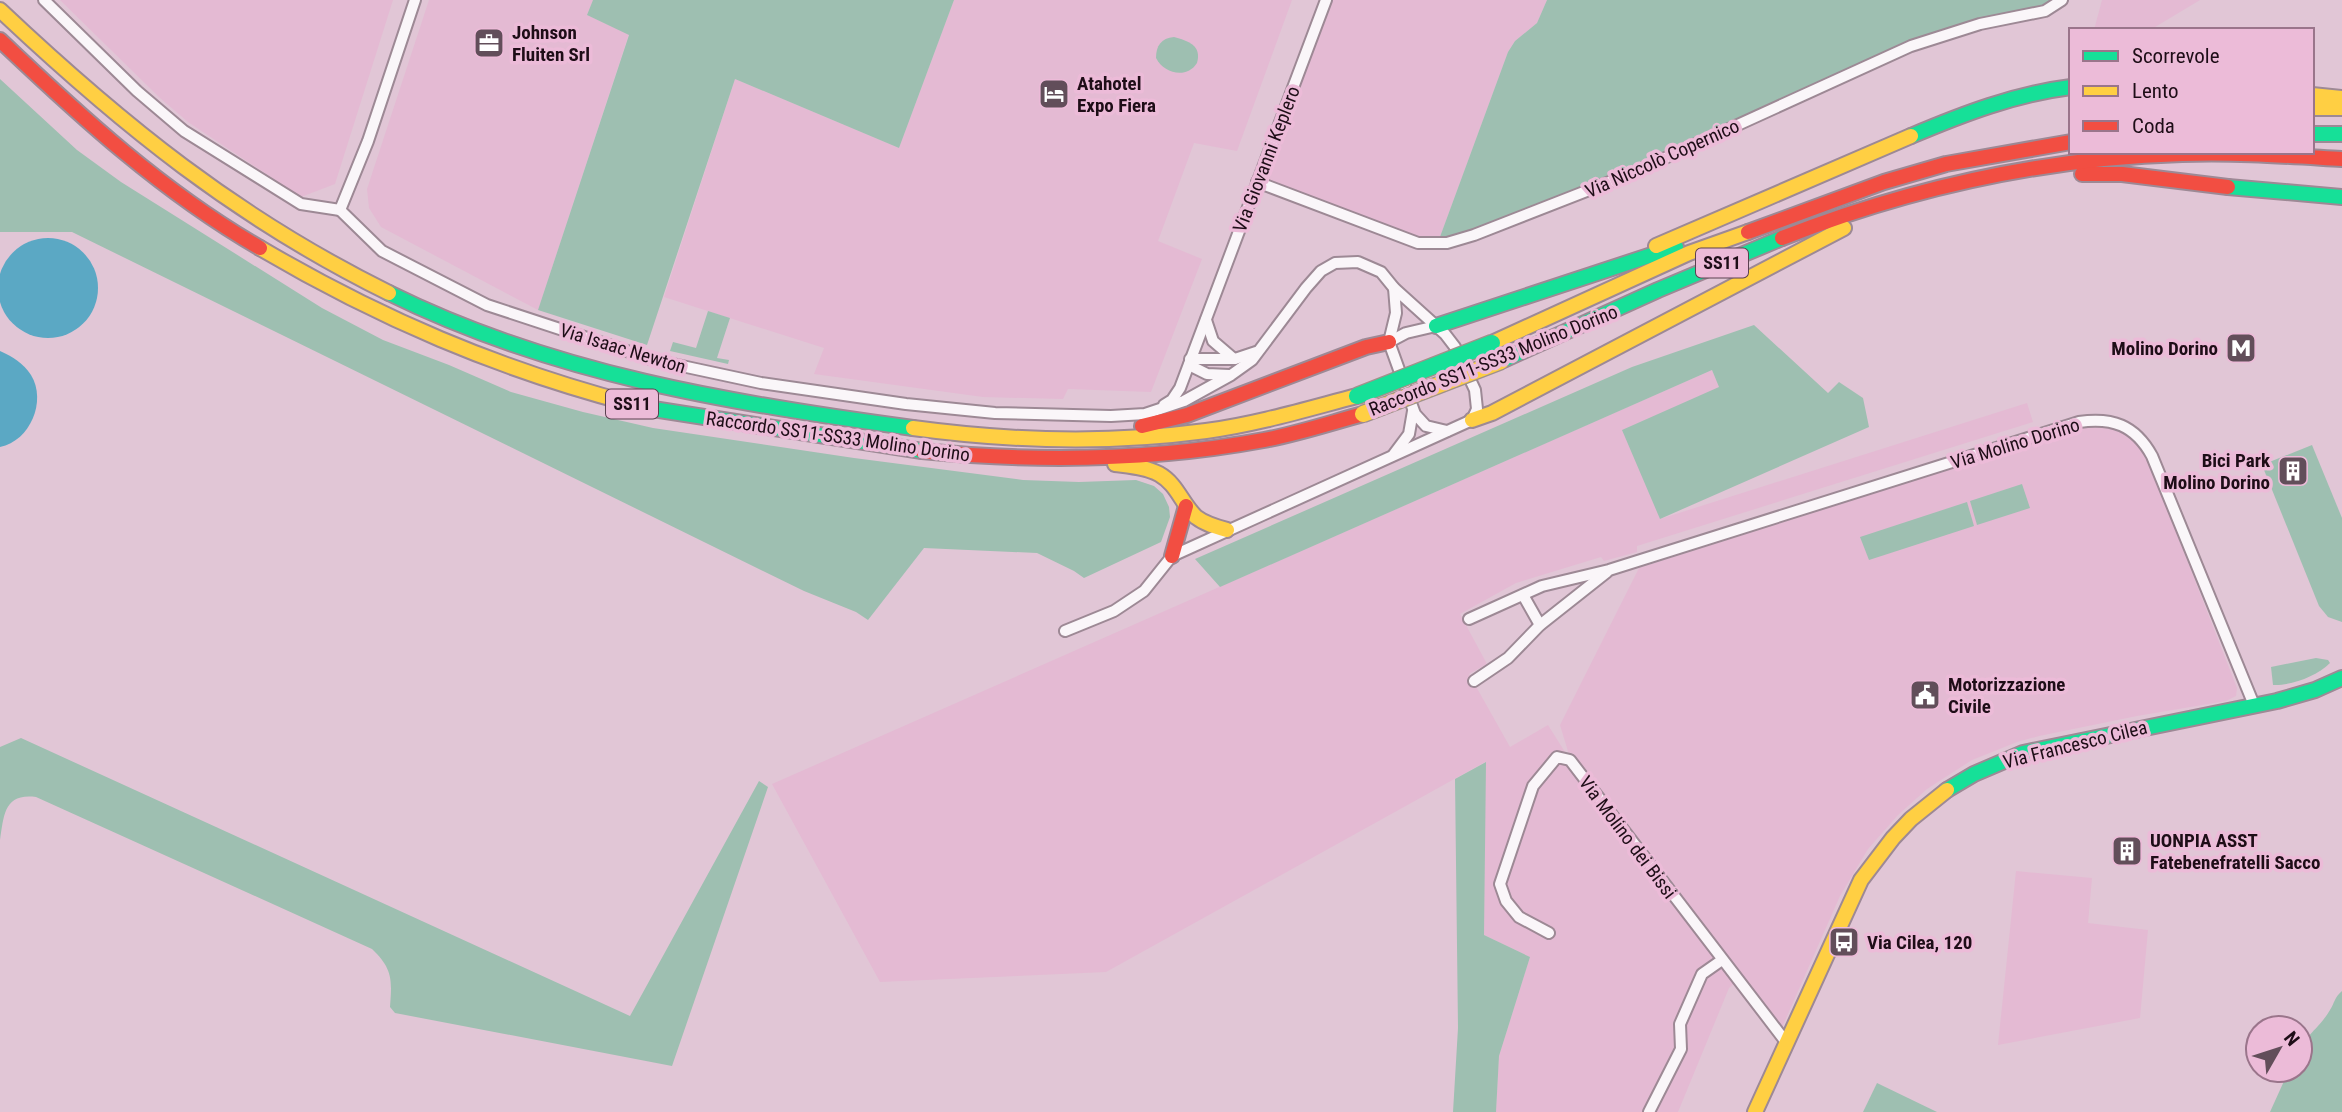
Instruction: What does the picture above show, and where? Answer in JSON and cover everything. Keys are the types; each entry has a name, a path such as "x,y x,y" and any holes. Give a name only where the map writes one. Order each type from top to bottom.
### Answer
{"main road":[{"name":"Raccordo SS11-SS33 Molino Dorino","path":"0,10 113,115 201,184 292,243 435,315 581,367 682,391 961,435 1037,440 1116,439 1188,433 1262,421 1357,396 1492,343 1689,253 1884,182 1926,170"},
{"name":"Raccordo SS11-SS33 Molino Dorino","path":"0,40 135,163 194,205 316,282 386,318 456,348 576,389 653,409 893,448 964,455 1086,459 1195,450 1266,440 1363,414 1501,361 1693,275 1788,236 1904,197 1987,177"},
{"path":"1594,273 1957,116 1998,102 2069,87"},
{"path":"2314,95 2342,97"},
{"path":"2314,108 2342,108"},
{"path":"1926,170 1963,152 1984,146 2069,132"},
{"path":"2314,134 2342,134"},
{"name":"SS11","path":"1926,170 1986,156 2069,142"},
{"name":"SS11","path":"1987,177 2080,162 2181,154 2342,159"},
{"path":"1987,177 2024,181 2084,173 2122,174 2342,197"},
{"path":"1436,326 1693,241 1815,195 1884,182"},
{"path":"1472,420 1492,413 1831,233 1916,202 1949,186"},
{"path":"1037,440 1151,425 1186,415 1366,347 1389,342"},
{"path":"1086,459 1150,470 1165,478 1201,522 1227,530"},
{"path":"1172,556 1186,506"},
{"name":"Via Francesco Cilea","path":"1755,1112 1861,880 1875,858 1902,826 1947,789 1988,766 2023,753 2296,696 2339,681"}],"street":[{"path":"44,0 137,91 184,131 301,205 340,210 368,141 415,0"},
{"name":"Via Giovanni Keplero","path":"1158,410 1176,395 1326,0"},
{"name":"Via Niccolò Copernico","path":"1257,182 1418,243 1447,243 1618,179 1911,46 1980,24 2045,11 2062,0"},
{"name":"Via Isaac Newton","path":"340,210 382,251 487,305 654,360 761,383 906,404 995,413 1111,416 1145,414 1184,401 1231,376 1247,364 1314,278 1335,263 1351,261 1367,264 1381,272 1455,347 1475,390 1477,409 1472,420"},
{"path":"1394,288 1396,313 1389,342 1413,411 1426,426 1448,432"},
{"path":"1206,317 1213,341 1235,359"},
{"path":"1389,342 1406,333 1436,326"},
{"path":"1189,362 1235,359 1259,350"},
{"path":"1189,362 1207,374 1231,376"},
{"path":"1394,454 1409,434 1413,411"},
{"path":"1065,631 1114,611 1144,592 1172,556 1472,420"},
{"name":"Via Molino Dorino","path":"1609,570 2079,422 2115,422 2139,437 2151,456 2254,705"},
{"path":"1469,620 1542,586 1609,570"},
{"path":"1474,681 1508,658 1540,625 1609,570"},
{"path":"1522,595 1540,625"},
{"name":"Via Molino dei Bissi","path":"1549,933 1519,917 1506,901 1500,884 1534,786 1556,757 1570,760 1786,1042"},
{"path":"1650,1112 1681,1049 1680,1024 1702,974 1722,960"}],"shaded area":[{"path":"60,0 393,0 335,184 301,197 188,122"},
{"path":"429,0 593,0 587,15 629,34 538,310 381,227 369,208 367,189"},
{"path":"954,0 1292,0 1237,151 1194,143 1158,241 1202,259 1151,392 1068,389 1063,399 983,397 814,374 824,348 664,297 735,79 899,148"},
{"path":"1326,0 1547,0 1537,23 1515,41 1508,52 1437,245 1257,182"},
{"path":"2102,0 2200,0 2153,28 2095,28"},
{"path":"1712,370 1719,387 1660,519 2027,403 2033,422 1637,546 1637,552 1604,561 1601,557 1516,583 1460,614 1487,664 1469,674 1510,747 1548,725 1570,760 1738,980 1729,988 1678,1112 1496,1112 1499,1056 1530,957 1484,935 1485,762 1106,972 880,982 772,784"},
{"path":"2100,424 2119,428 2134,438 2147,458 2237,688 2236,696 2226,701 2137,716 2017,742 1972,760 1927,789 1898,815 1868,849 1840,896 1780,1032 1570,758 1560,725 1639,568 2086,426"},
{"path":"2016,871 2092,878 2088,923 2148,930 2140,1018 1998,1045"}],"green space":[{"path":"593,0 954,0 899,148 735,79 647,345 538,310 629,35 587,15"},
{"path":"1547,0 2062,0 2058,4 1951,33 1630,174 1437,245 1508,52 1515,41 1537,23"},
{"path":"1174,37 1189,42 1197,52 1197,63 1182,73 1164,68 1156,58 1160,43"},
{"path":"0,79 77,150 121,182 322,308 383,340 511,392 653,428 854,458 1023,480 1136,480 1154,486 1163,494 1169,507 1170,517 1161,542 1084,578 1037,553 924,548 868,620 72,232 0,232"},
{"path":"708,311 730,318 717,358 729,360 728,364 670,351 673,342 696,348"},
{"path":"1754,325 1828,393 1839,382 1863,398 1869,427 1660,519 1622,430 1719,387 1712,370 1220,587 1195,559 1632,367"},
{"path":"2312,445 2342,518 2342,622 2328,617 2319,606 2262,465"},
{"path":"2022,484 2030,508 1977,525 1970,501"},
{"path":"1967,502 1974,526 1869,560 1860,537"},
{"path":"2316,658 2328,660 2330,663 2303,679 2273,685 2271,667"},
{"path":"21,738 630,1016 759,781 768,787 672,1066 395,1013 390,1007 390,975 372,949 36,797 25,797 12,802 5,814 0,840 0,747"},
{"path":"1486,762 1484,935 1530,957 1499,1056 1496,1112 1453,1112 1458,1028 1455,779"},
{"path":"2342,991 2342,1112 2270,1112 2283,1084 2314,1084 2314,1030"},
{"path":"1877,1083 1937,1112 1863,1112"}],"water":[{"path":"38,239 58,239 76,247 89,260 97,278 97,298 89,316 76,329 58,337 38,337 20,329 7,316 -1,298 -1,278 7,260 20,247"},
{"path":"0,351 28,371 37,396 33,418 27,428 20,437 0,447"}],"traffic: fast":[{"path":"1911,136 1989,106 2069,87"},
{"path":"2314,134 2342,134"},
{"path":"2228,187 2342,197"},
{"path":"1501,361 1782,238"},
{"path":"1436,326 1676,247"},
{"path":"389,293 451,321 579,365 711,396 913,428"},
{"path":"1357,396 1492,343"},
{"path":"632,404 922,451"},
{"path":"1947,790 1974,774 2023,753 2277,701 2315,690 2342,678"}],"traffic: slow":[{"path":"0,10 91,92 183,167 281,233 389,293"},
{"path":"2314,95 2342,98"},
{"path":"2314,108 2342,108"},
{"path":"1656,246 1911,136"},
{"path":"1472,420 1492,413 1844,228"},
{"path":"1492,343 1689,253 1748,232"},
{"path":"260,248 349,297 440,339 534,375 632,404"},
{"path":"1363,414 1501,361"},
{"path":"913,428 1022,438 1133,438 1225,428 1357,396"},
{"path":"1115,464 1143,468 1159,474 1170,483 1196,517 1227,530"},
{"path":"1755,1112 1861,880 1911,819 1947,790"}],"traffic: jam":[{"path":"0,40 92,125 156,178 260,248"},
{"path":"1748,232 1884,182 1946,164 2069,142"},
{"path":"1782,238 1879,204 2029,169 2131,157 2202,154 2342,159"},
{"path":"2082,174 2122,174 2228,187"},
{"path":"1142,426 1187,415 1366,347 1389,342"},
{"path":"922,451 1008,457 1136,456 1276,438 1363,414"},
{"path":"1172,556 1186,506"}],"place":[{"name":"Johnson Fluiten Srl","path":"489,43"},
{"name":"Atahotel Expo Fiera","path":"1054,94"},
{"name":"Molino Dorino","path":"2241,348"},
{"name":"Bici Park Molino Dorino","path":"2293,471"},
{"name":"Motorizzazione Civile","path":"1925,695"},
{"name":"UONPIA ASST Fatebenefratelli Sacco","path":"2127,851"},
{"name":"Via Cilea, 120","path":"1844,942"}]}
